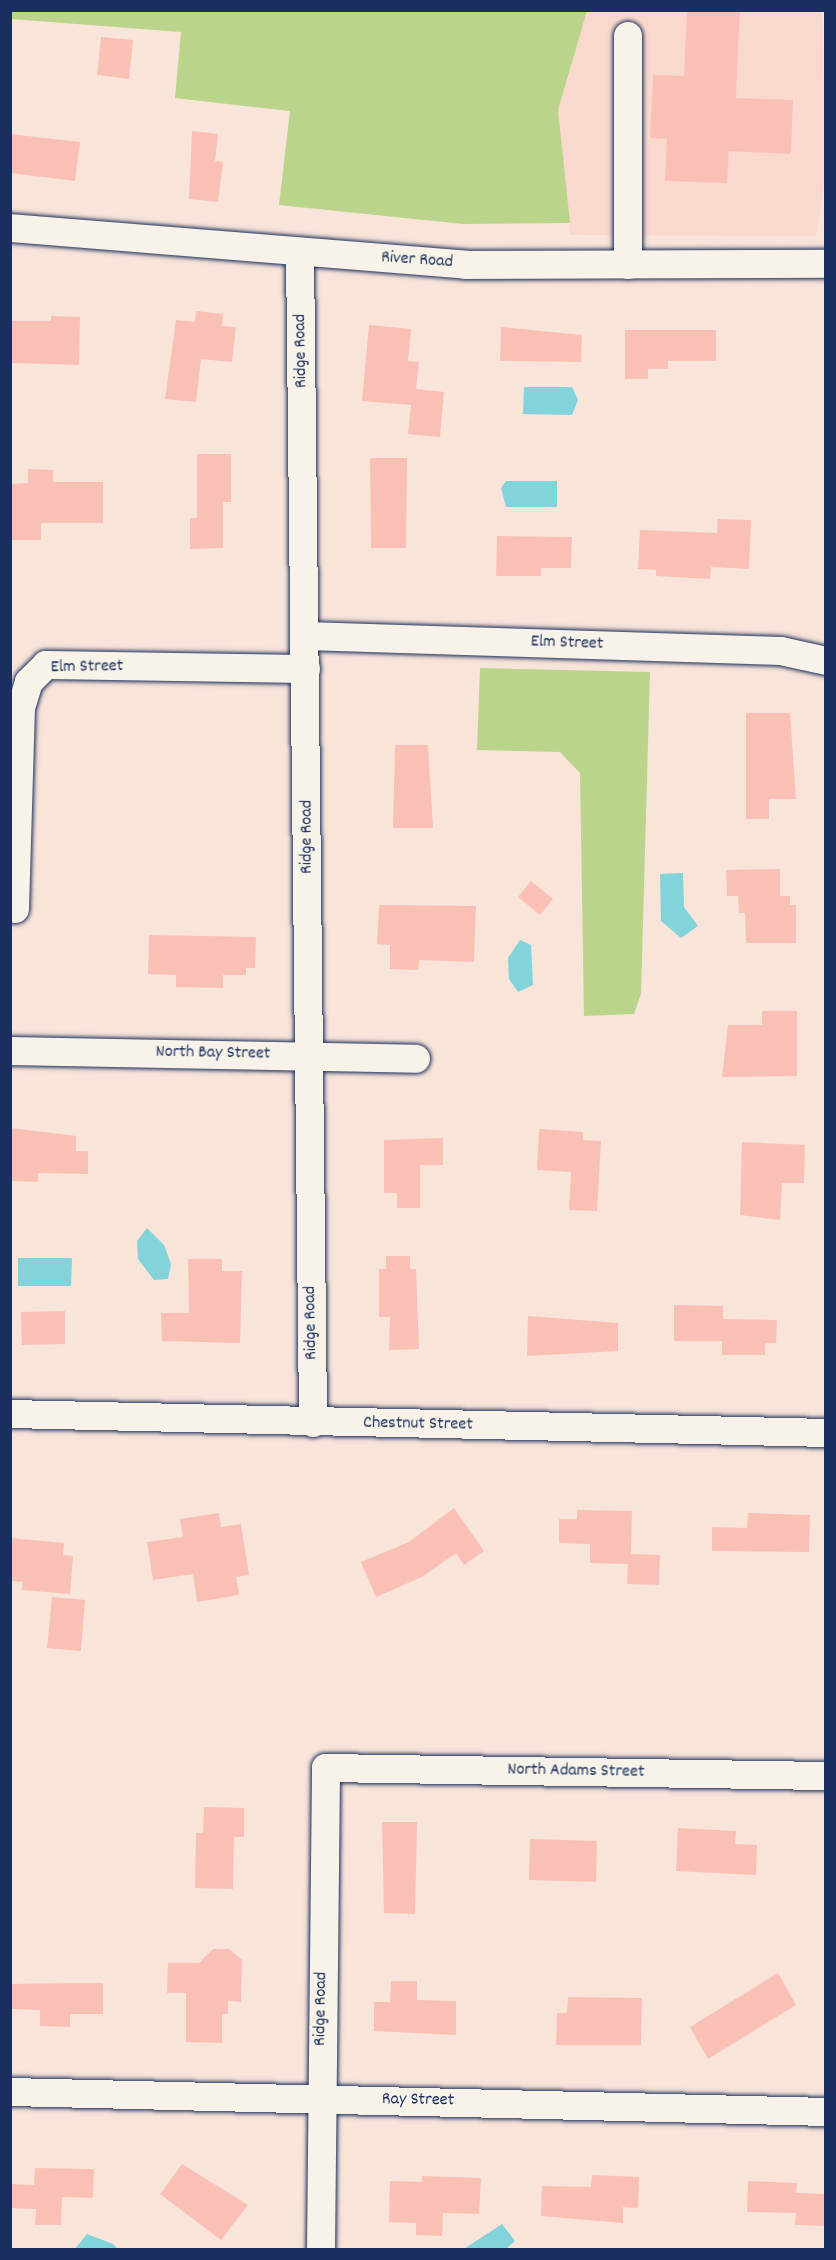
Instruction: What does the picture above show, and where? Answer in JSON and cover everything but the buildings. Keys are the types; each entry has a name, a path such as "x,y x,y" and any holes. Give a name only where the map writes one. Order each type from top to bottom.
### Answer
{"street":[{"path":"628,36 628,265"},
{"name":"River Road","path":"10,228 466,265 825,264"},
{"name":"Ridge Road","path":"300,252 313,1423"},
{"name":"Elm Street","path":"306,636 781,651 825,661"},
{"name":"Elm Street","path":"15,909 21,708 29,682 46,665 306,669"},
{"name":"North Bay Street","path":"10,1052 416,1059"},
{"name":"Chestnut Street","path":"10,1414 313,1423 825,1433"},
{"name":"Ridge Road","path":"321,2250 326,1768"},
{"name":"North Adams Street","path":"326,1768 825,1776"},
{"name":"Ray Street","path":"10,2092 825,2112"}],"shaded area":[{"path":"587,11 822,11 826,169 816,236 570,235 558,110"}],"green space":[{"path":"10,11 587,11 558,110 570,223 463,224 279,205 290,111 175,98 181,32 11,19"},
{"path":"480,668 650,672 641,994 634,1014 584,1016 580,773 560,752 477,750"}],"water":[{"path":"524,387 572,387 578,400 572,415 523,414"},
{"path":"506,481 557,481 557,507 506,507 501,488"},
{"path":"683,873 684,907 698,926 681,938 661,921 660,874"},
{"path":"520,940 531,945 533,985 518,992 509,979 508,958"},
{"path":"147,1228 164,1245 171,1264 168,1279 154,1280 138,1259 137,1241"},
{"path":"18,1258 72,1258 71,1286 18,1286"},
{"path":"502,2224 515,2241 506,2249 464,2249"},
{"path":"87,2234 113,2244 118,2249 75,2249"}]}
